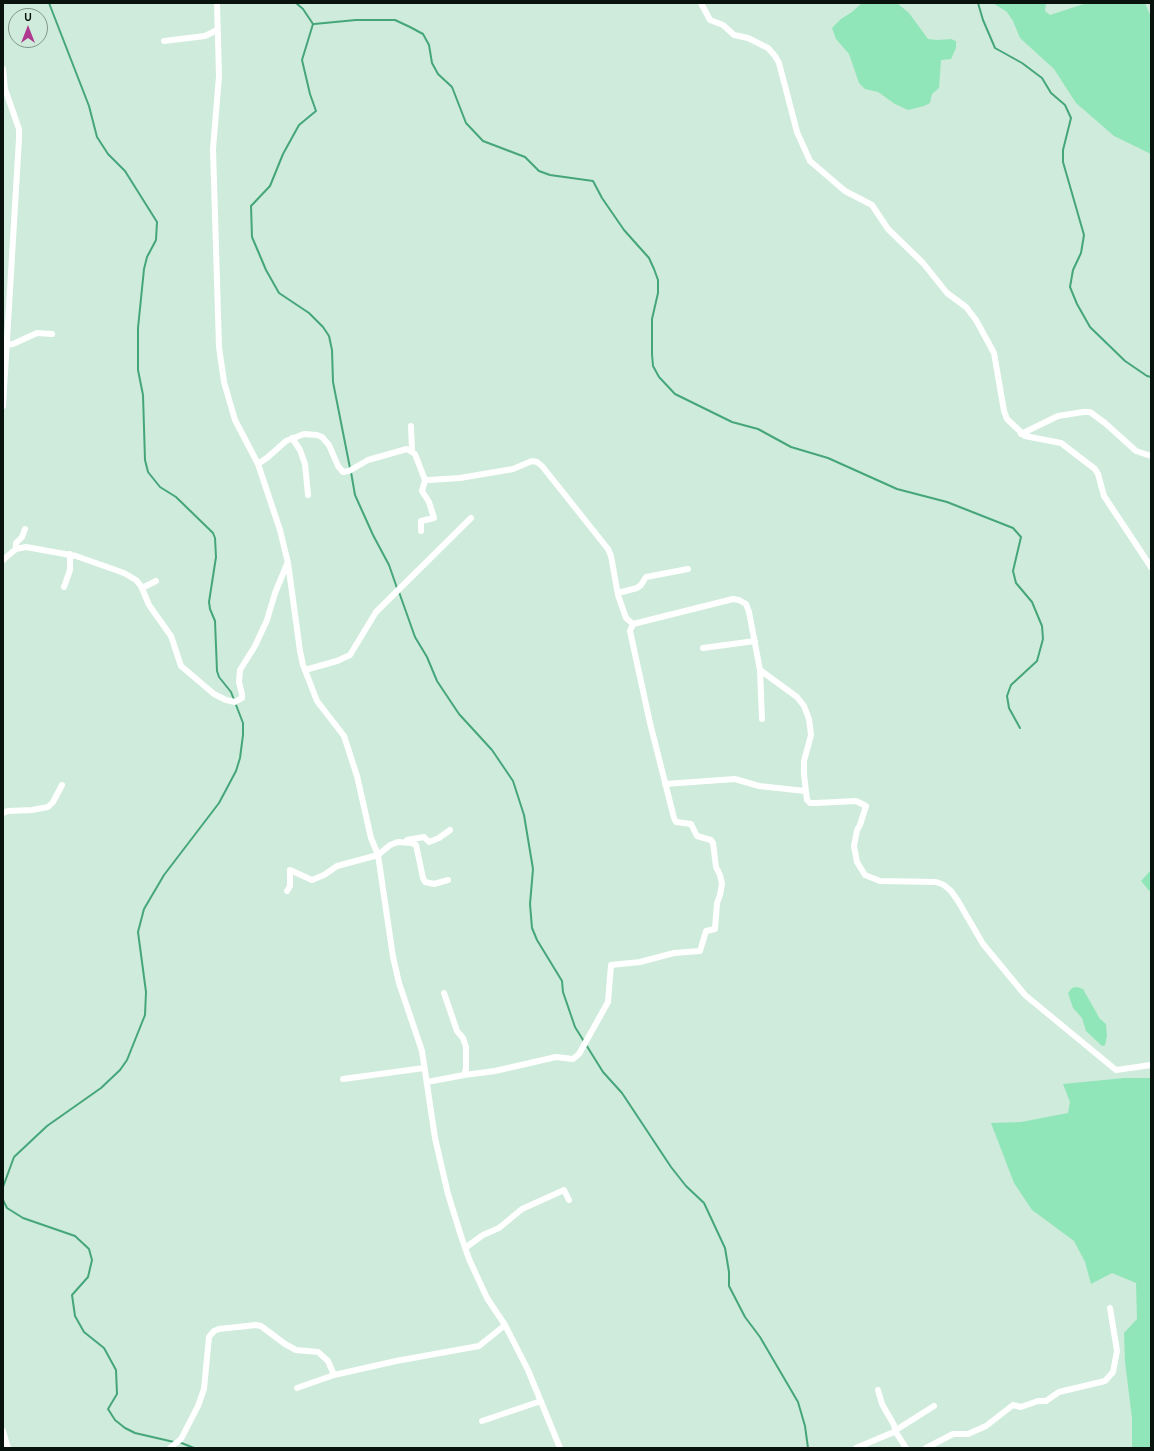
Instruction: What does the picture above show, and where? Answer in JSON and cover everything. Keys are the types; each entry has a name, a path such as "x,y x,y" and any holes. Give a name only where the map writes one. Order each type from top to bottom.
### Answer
{"street":[{"path":"217,3 219,76 213,149 218,347 224,382 235,420 258,464 280,530 288,563 300,651 305,670 317,700 344,736 349,750 371,838 378,855 393,957 399,983 422,1051 436,1138 448,1194 465,1248 487,1298 505,1325 541,1401 560,1448"},
{"path":"701,3 710,20 723,26 734,35 748,38 768,48 775,56 779,63 797,132 814,166 829,176 845,191 872,205 888,229 924,263 947,294 966,307 976,320 996,360 1004,411 1007,419 1021,434 1030,438 1053,440 1061,443 1079,455 1094,469 1098,474 1104,496 1108,504 1125,526 1142,556 1151,567"},
{"path":"164,41 205,36 218,30"},
{"path":"3,68 5,89 19,129 3,406"},
{"path":"6,345 13,344 37,333 52,334"},
{"path":"1021,434 1058,416 1090,412 1105,423 1136,452 1151,456"},
{"path":"410,426 412,450 425,480 422,491 432,509 434,518 421,521 421,530"},
{"path":"258,464 292,438 304,434 322,437 329,445 338,466 343,472 349,471 368,460 401,449 412,450"},
{"path":"292,438 300,450 305,464 308,495"},
{"path":"425,480 474,476 513,469 529,462 537,462 608,549 618,593 626,618 633,624"},
{"path":"305,670 337,662 350,655 376,612 471,518"},
{"path":"16,549 16,543 22,537 25,529"},
{"path":"3,560 16,549 26,546 70,554 124,573 136,580 142,588 149,605 171,636 182,666 214,694 226,700 235,702 242,698 238,682 240,670 255,646 268,620 275,593 288,563"},
{"path":"64,587 70,570 70,554"},
{"path":"618,593 637,588 646,577 688,569"},
{"path":"142,588 156,581"},
{"path":"633,624 713,602 739,600 746,604 749,612 760,670 762,719"},
{"path":"426,1082 495,1071 556,1057 573,1059 579,1054 605,1011 608,1002 611,964 640,962 674,953 700,952 706,931 714,929 716,926 717,903 722,884 716,867 712,841 697,836 691,824 676,822 665,784 630,631 633,624"},
{"path":"703,648 755,641"},
{"path":"760,670 797,697 806,712 811,735 804,761 805,791 807,800 810,803 856,801 866,806 857,830 854,846 857,862 868,877 880,881 936,882 944,886 951,891 958,901 983,944 1025,996 1116,1070 1151,1065"},
{"path":"665,784 734,779 759,786 805,791"},
{"path":"3,813 8,810 32,810 48,807 53,802 62,785"},
{"path":"288,891 290,886 290,870 312,880 324,875 336,866 378,855 390,845 398,842 423,837 429,842 439,838 450,830"},
{"path":"398,842 412,843 416,845 425,882 434,884 448,880"},
{"path":"444,993 448,1000 457,1030 463,1038 466,1047 466,1069 464,1075"},
{"path":"343,1079 424,1068"},
{"path":"465,1248 483,1235 499,1228 522,1209 564,1190 569,1200"},
{"path":"926,1448 953,1434 968,1434 986,1426 1013,1405 1022,1407 1038,1401 1044,1401 1059,1392 1105,1381 1113,1372 1117,1351 1110,1308"},
{"path":"297,1388 334,1375 396,1361 479,1346 505,1325"},
{"path":"170,1448 181,1439 198,1406 204,1389 209,1337 214,1331 227,1328 261,1326 296,1350 318,1352 328,1361 334,1375"},
{"path":"878,1390 882,1404 906,1448"},
{"path":"482,1421 541,1401"},
{"path":"856,1448 896,1431 934,1406"},
{"path":"3,1431 8,1448"}],"green space":[{"path":"862,3 897,3 909,13 928,39 951,39 956,41 956,48 951,59 941,60 939,88 932,94 930,103 908,110 895,104 878,92 865,89 859,83 849,54 836,39 832,28"},
{"path":"993,3 1046,3 1045,11 1050,15 1087,3 1145,3 1151,17 1151,154 1114,136 1076,103 1054,69 1020,38 1013,21 1007,12"},
{"path":"1151,870 1151,893 1141,881"},
{"path":"1077,987 1083,989 1100,1019 1106,1024 1107,1036 1105,1045 1102,1046 1086,1031 1082,1018 1073,1008 1068,993 1072,988"},
{"path":"1124,1078 1151,1078 1151,1448 1132,1448 1132,1418 1125,1362 1124,1333 1137,1319 1136,1283 1112,1273 1091,1284 1085,1262 1074,1241 1032,1210 1014,1183 991,1123 1021,1122 1068,1113 1070,1102 1063,1084"}],"waterway":[{"path":"3,1193 3,1187 14,1157 47,1126 101,1088 120,1070 127,1060 145,1015 146,992 138,932 144,909 164,875 219,803 236,771 240,758 243,735 243,723 231,692 219,677 217,671 215,621 209,602 216,557 215,538 213,533 176,497 160,487 148,472 145,460 143,395 138,370 138,328 144,269 147,257 156,240 157,222 125,171 108,154 97,137 89,106 49,3"},
{"path":"296,3 303,9 313,24 302,60 310,94 316,111 299,125 283,154 270,186 251,206 252,237 266,270 279,293 309,313 323,327 329,336 332,350 333,382 350,468"},
{"path":"978,3 983,20 995,48 1022,63 1042,78 1051,93 1065,105 1071,118 1063,150 1063,162 1084,235 1081,253 1073,270 1070,287 1077,304 1090,327 1125,361 1147,376 1151,377"},
{"path":"314,24 356,20 395,20 423,34 429,45 432,63 438,74 452,87 466,123 483,141 525,157 539,171 550,175 593,181 602,198 624,230 649,258 654,269 658,280 658,293 652,319 653,366 659,377 675,394 732,422 758,429 791,447 828,458 897,489 947,502 1013,528 1021,537 1013,571 1016,583 1032,602 1042,626 1043,639 1037,661 1011,685 1007,696 1009,708 1020,728"},
{"path":"351,472 355,495 373,535 389,565 397,588"},
{"path":"399,592 415,637 427,657 437,681 459,714 492,750 513,781 524,815 533,869 530,904 532,928 537,940 562,981 563,992 575,1027 603,1072 622,1093 671,1167 686,1186 704,1203 725,1248 729,1272 729,1286 745,1317 760,1337 798,1402 805,1426 808,1448"},
{"path":"3,1200 7,1208 23,1218 75,1236 89,1249 92,1260 88,1277 72,1295 75,1316 84,1332 104,1348 116,1370 117,1394 108,1409 115,1420 125,1428 135,1433 174,1442"},
{"path":"179,1442 194,1448"}]}
